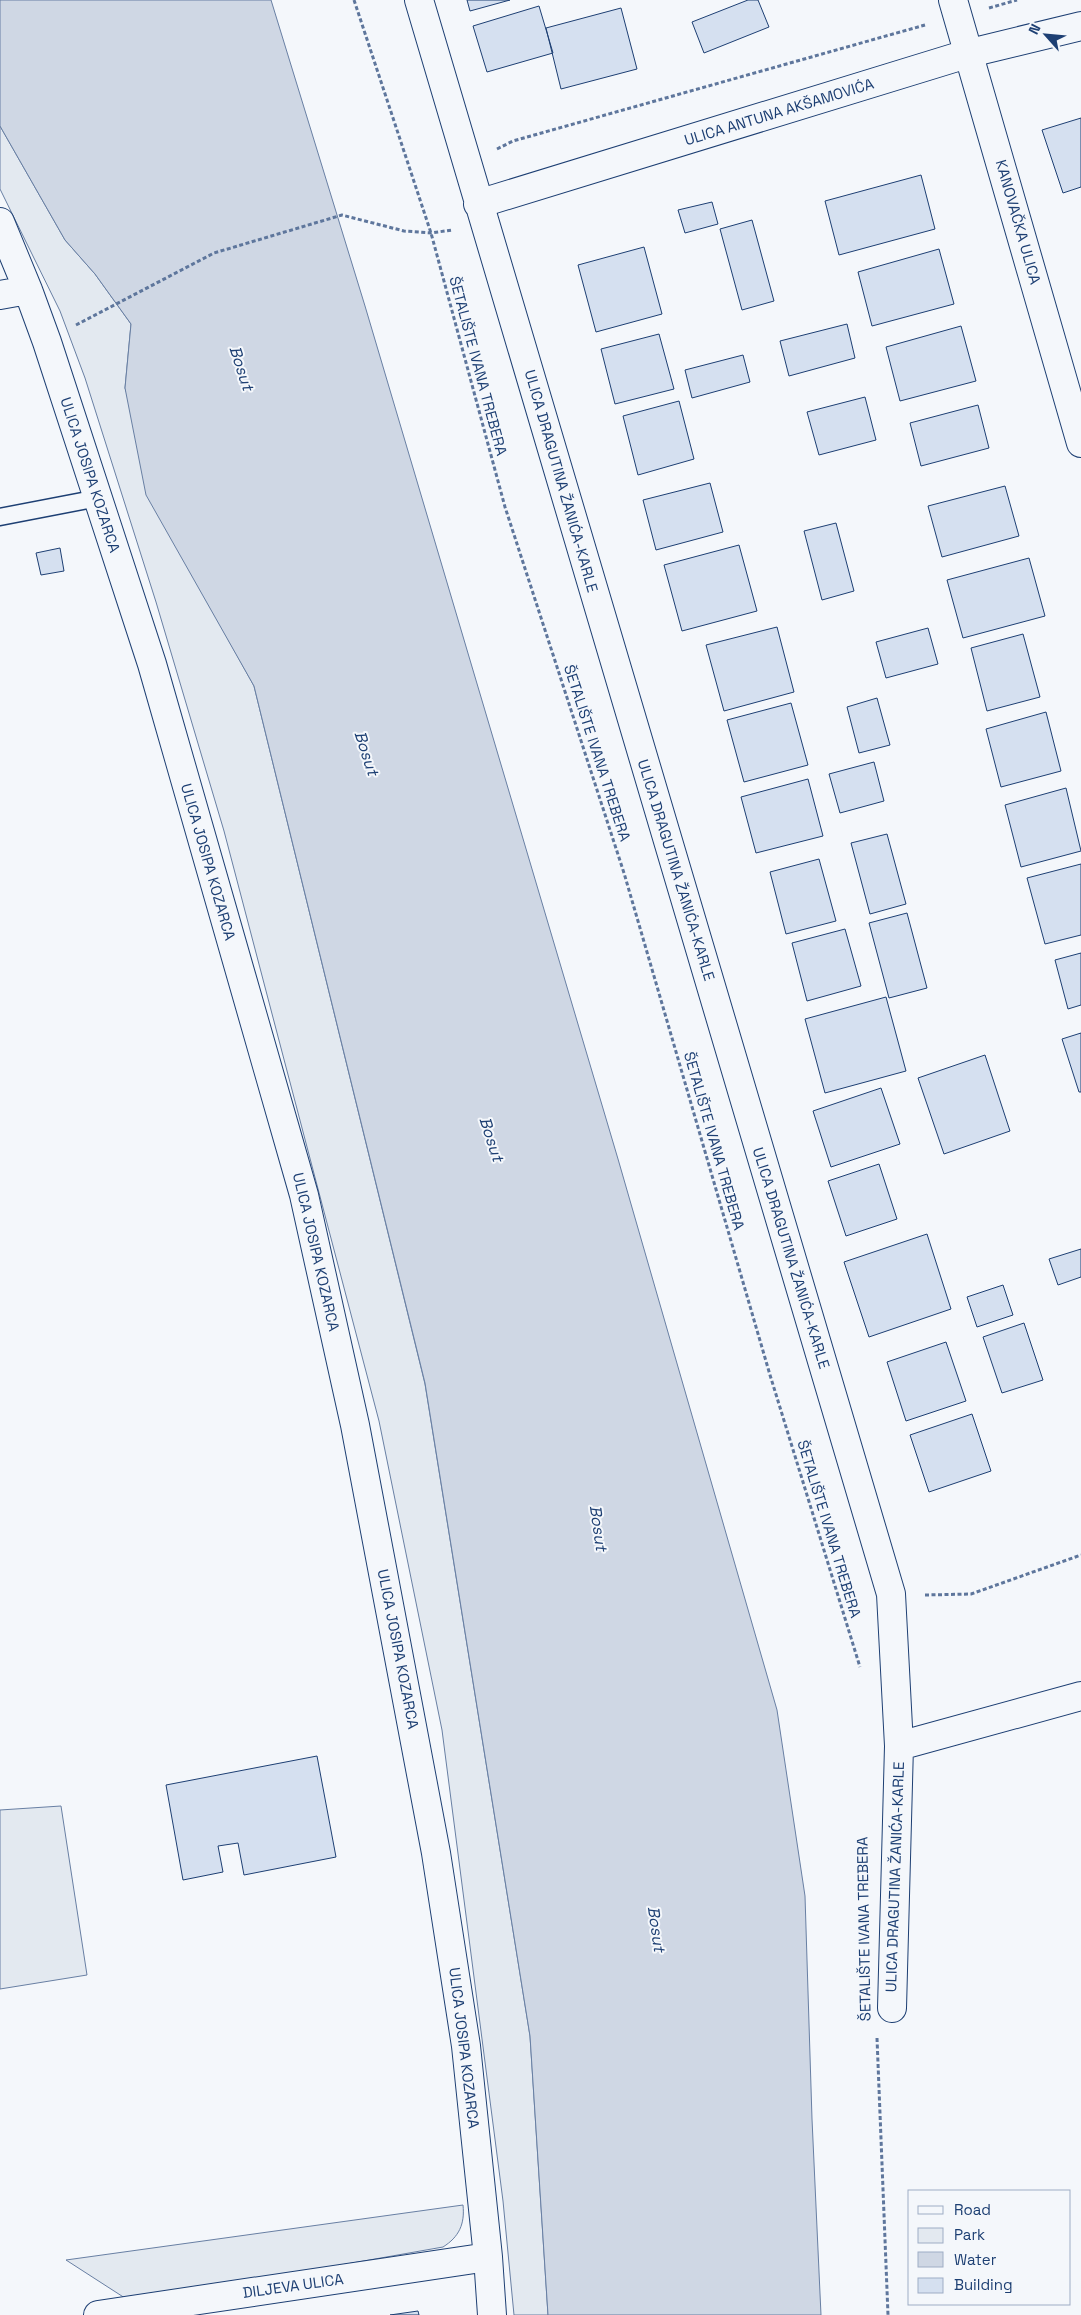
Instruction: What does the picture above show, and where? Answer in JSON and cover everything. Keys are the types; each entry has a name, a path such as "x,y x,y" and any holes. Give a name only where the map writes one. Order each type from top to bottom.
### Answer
{"street":[{"name":"ULICA DRAGUTINA ŽANIĆA-KARLE","path":"419,0 890,1594 899,1746 884,2019"},
{"name":"KANOVAČKA ULICA","path":"955,8 970,53 1081,444"},
{"name":"ULICA ANTUNA AKŠAMOVIĆA","path":"479,203 970,53 1081,26"},
{"name":"ULICA JOSIPA KOZARCA","path":"0,222 28,290 152,664 304,1195 353,1415 436,1853 466,2046 488,2257 492,2315"},
{"path":"0,295 28,290"},
{"name":"ULICA DRAGUTINA ŽANIĆA-KARLE","path":"899,1746 1081,1696"},
{"name":"DILJEVA ULICA","path":"98,2315 488,2257"}],"lane":[{"path":"0,517 98,498"}],"path":[{"name":"ŠETALIŠTE IVANA TREBERA","path":"354,0 431,233 505,507 624,873 770,1375 860,1669"},
{"path":"109,306 214,253 342,215 404,231 431,233 479,203 497,150 513,141 955,8 1017,0"},
{"path":"917,1594 971,1594 1081,1555"},
{"name":"ŠETALIŠTE IVANA TREBERA","path":"884,2019 888,2315"}],"green space":[{"path":"0,126 65,240 95,274 131,324 125,388 179,551 254,686 425,1384 530,2036 548,2315 514,2315 503,2201 442,1730 379,1421 224,831 156,602 85,378 60,311 0,189"},
{"path":"61,1806 87,1975 0,1989 0,1810"},
{"path":"463,2205 463,2218 460,2229 453,2239 443,2247 137,2301 128,2300 66,2260"}],"water":[{"name":"Bosut","path":"0,0 271,0 365,306 618,1159 777,1710 805,1896 812,2119 821,2315 548,2315 530,2036 425,1383 254,686 146,495 125,388 131,324 95,274 65,240 0,126"}],"building":[{"path":"467,0 510,0 470,11"},
{"path":"748,0 758,0 769,27 704,53 692,22"},
{"path":"539,6 553,53 487,72 473,26"},
{"path":"621,8 637,69 561,89 546,28"},
{"path":"1081,118 1081,187 1063,193 1042,130"},
{"path":"921,175 935,229 839,255 825,201"},
{"path":"712,202 718,224 685,233 678,210"},
{"path":"752,220 774,301 742,310 720,229"},
{"path":"644,247 662,314 596,332 578,265"},
{"path":"939,249 954,304 872,326 858,272"},
{"path":"847,324 855,358 789,376 780,341"},
{"path":"961,326 976,381 900,401 886,347"},
{"path":"659,334 674,389 615,404 601,349"},
{"path":"743,355 750,382 692,398 685,370"},
{"path":"865,397 876,440 819,455 807,412"},
{"path":"679,401 694,459 638,475 623,416"},
{"path":"978,405 989,448 921,466 910,423"},
{"path":"710,483 723,532 656,550 643,500"},
{"path":"1005,486 1019,536 942,557 928,506"},
{"path":"836,523 854,591 822,600 804,531"},
{"path":"739,545 757,611 682,631 664,565"},
{"path":"60,548 64,571 41,575 36,553"},
{"path":"1029,558 1045,616 963,638 947,580"},
{"path":"777,627 794,692 724,711 706,645"},
{"path":"928,628 938,664 886,678 876,642"},
{"path":"1023,634 1040,697 987,711 971,648"},
{"path":"877,698 890,745 859,753 847,707"},
{"path":"791,703 808,765 744,782 727,720"},
{"path":"1046,712 1061,771 1001,787 986,729"},
{"path":"874,762 884,801 840,813 829,774"},
{"path":"808,779 823,836 756,853 741,797"},
{"path":"1066,788 1081,851 1021,867 1005,805"},
{"path":"887,834 906,904 870,914 851,843"},
{"path":"819,859 836,921 786,934 770,872"},
{"path":"1081,864 1081,935 1045,944 1027,878"},
{"path":"907,913 927,988 889,998 869,923"},
{"path":"845,929 861,986 807,1001 792,943"},
{"path":"1081,953 1081,1005 1068,1009 1055,960"},
{"path":"886,997 906,1071 825,1093 805,1019"},
{"path":"1081,1033 1081,1092 1079,1092 1062,1039"},
{"path":"985,1055 1010,1131 944,1154 918,1078"},
{"path":"881,1088 900,1144 831,1167 813,1111"},
{"path":"879,1164 897,1219 846,1236 828,1181"},
{"path":"927,1234 951,1309 869,1337 844,1262"},
{"path":"1081,1249 1081,1277 1058,1285 1049,1259"},
{"path":"1003,1285 1013,1315 977,1327 967,1297"},
{"path":"1024,1323 1043,1380 1002,1393 983,1337"},
{"path":"946,1342 966,1401 906,1421 887,1362"},
{"path":"972,1414 991,1471 929,1492 910,1435"},
{"path":"317,1756 336,1857 244,1875 238,1843 218,1846 223,1872 183,1880 166,1785"},
{"path":"418,2311 419,2315 390,2315"}]}
